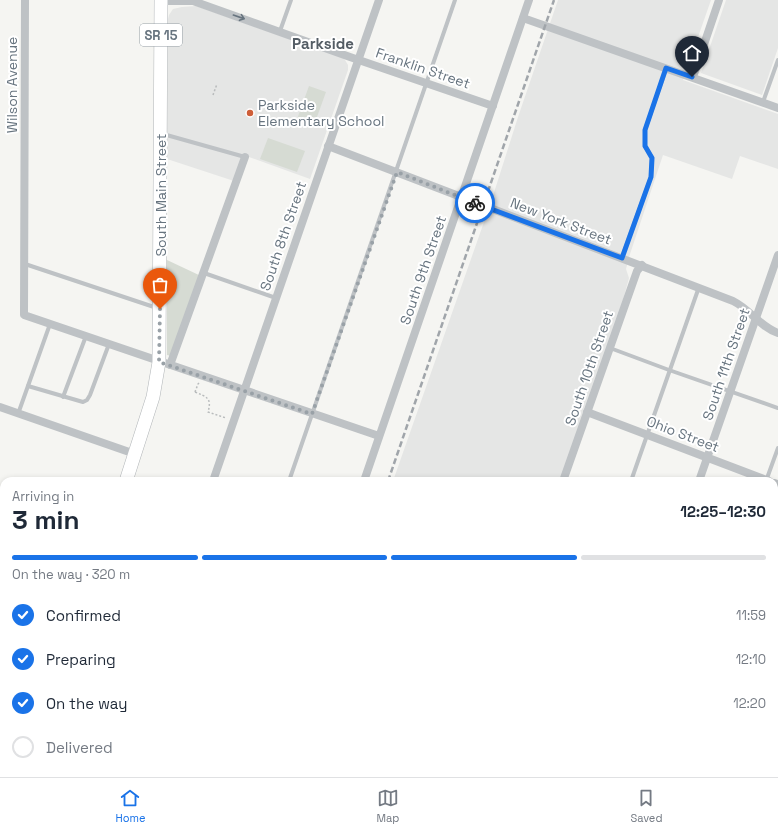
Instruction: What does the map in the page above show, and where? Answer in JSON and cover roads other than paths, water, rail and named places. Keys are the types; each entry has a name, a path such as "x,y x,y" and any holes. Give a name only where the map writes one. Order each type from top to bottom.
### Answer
{"main road":[{"name":"South Main Street","path":"127,477 165,363 160,309 161,1"}],"street":[{"name":"Wilson Avenue","path":"25,0 24,315 50,324"},
{"name":"South 8th Street","path":"214,477 379,0"},
{"name":"South 9th Street","path":"365,477 529,0"},
{"path":"692,77 719,0"},
{"name":"Franklin Street","path":"161,1 203,2 358,60 493,106"},
{"path":"523,18 778,108"},
{"name":"New York Street","path":"328,146 699,287 742,306 762,324 778,333"},
{"path":"165,363 204,274 245,156"},
{"name":"South 11th Street","path":"701,477 755,318 778,257"},
{"name":"South 10th Street","path":"564,477 637,271 642,265"},
{"path":"50,324 379,436"},
{"path":"0,408 135,454"},
{"name":"Ohio Street","path":"587,412 758,477"}],"lane":[{"path":"280,31 291,0"},
{"path":"290,477 397,172 455,0"},
{"path":"763,102 778,60"},
{"path":"622,258 651,177 652,158 645,146 645,130 666,68"},
{"path":"161,134 245,156"},
{"path":"24,264 160,309"},
{"path":"204,274 276,298"},
{"path":"632,477 646,434 699,287"},
{"path":"18,414 50,324"},
{"path":"63,397 86,336"},
{"path":"28,386 78,402 87,400 109,344"},
{"path":"610,348 778,408"},
{"path":"770,477 778,448"}],"railway":[{"path":"389,477 554,0"}],"place":[{"name":"Parkside Elementary School","path":"250,113"}],"district":[{"name":"Parkside","path":"323,44"}]}
